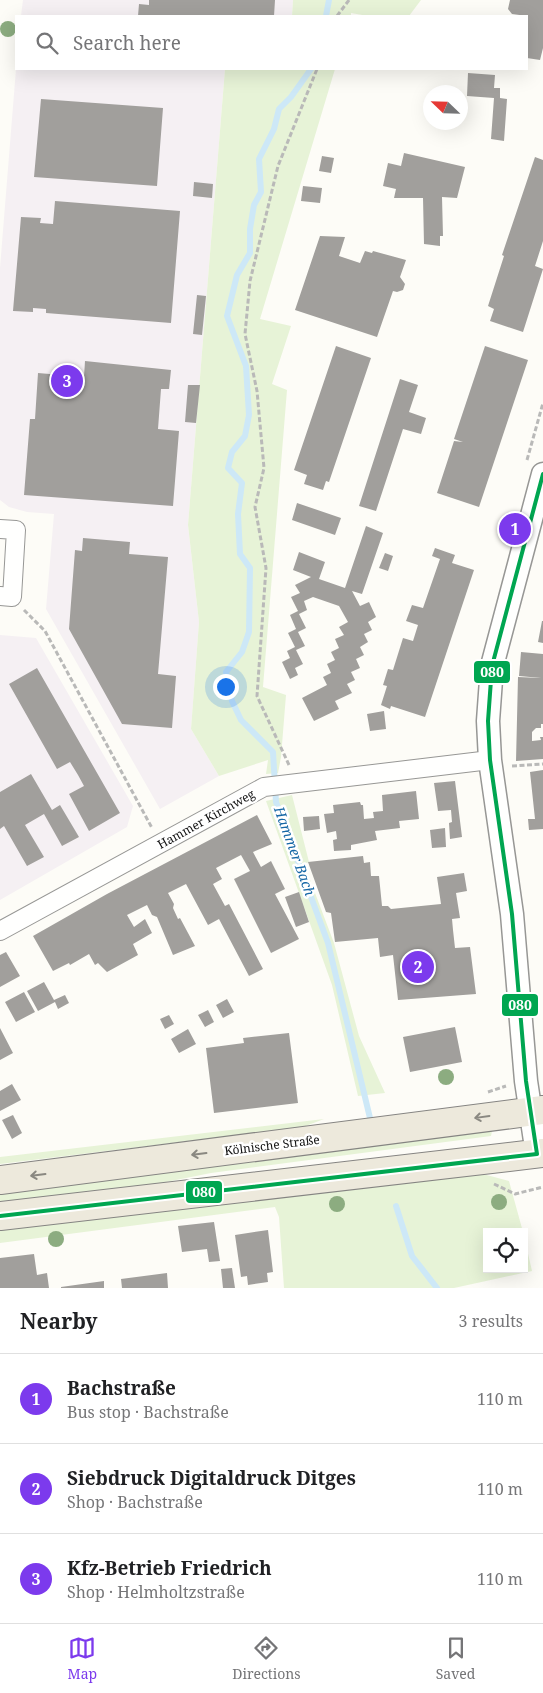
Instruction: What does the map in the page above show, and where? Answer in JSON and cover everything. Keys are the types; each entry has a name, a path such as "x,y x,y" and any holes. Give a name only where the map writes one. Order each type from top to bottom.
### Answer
{"main road":[{"name":"Kölnische Straße","path":"0,1180 537,1111"},
{"path":"0,1216 541,1157"}],"street":[{"path":"541,1157 512,914 490,760 488,722 492,666 543,474"},
{"path":"0,529 16,530 6,597"},
{"name":"Hammer Kirchweg","path":"0,931 264,787 490,760"}],"path":[{"path":"338,15 349,0"},
{"path":"289,783 284,751 257,696 266,568 255,508 264,468 257,391 245,334 250,281 278,166 317,70"},
{"path":"6,597 45,631 160,844"},
{"path":"490,760 512,766 543,764"}],"shaded area":[{"path":"23,0 293,0 292,15 21,15"},
{"path":"16,70 225,70 188,525 199,622 191,729 219,776 160,809 46,609 54,514 27,512 9,507 0,500 0,268"},
{"path":"0,635 36,638 133,806 127,827 0,900"}],"green space":[{"path":"293,0 421,0 410,15 362,15 351,13 351,15 292,15"},
{"path":"225,70 335,70 260,319 291,326 272,384 287,390 263,687 286,695 278,773 266,774 268,760 219,776 191,729 199,622 188,525"},
{"path":"292,795 309,862 304,864 334,943 359,1036 385,1093 358,1096 332,985 266,801"},
{"path":"324,1119 303,1127 0,1164 0,1157"},
{"path":"492,1131 491,1136 211,1173 151,1185 0,1204 0,1189"},
{"path":"483,1174 509,1181 522,1228 483,1228 483,1273 523,1273 454,1288 284,1288 279,1217 275,1207 0,1243 0,1229"},
{"path":"528,1254 532,1271 528,1272"}],"building":[{"path":"149,0 275,0 274,15 138,15 139,4 149,5"},
{"path":"510,0 543,0 543,48 540,60 528,58 528,15 512,14 508,9"},
{"path":"468,73 495,75 494,88 500,88 500,98 507,99 504,141 491,139 494,98 468,96"},
{"path":"41,99 163,108 157,186 34,177"},
{"path":"404,153 465,167 457,198 442,197 443,236 440,236 440,246 424,244 423,198 394,198 396,189 383,186 388,163 401,166"},
{"path":"322,156 334,158 331,173 319,171"},
{"path":"535,157 543,160 543,241 535,266 543,269 523,332 490,321 494,309 488,306 504,256 502,255"},
{"path":"194,182 213,184 212,198 193,196"},
{"path":"303,186 322,188 320,203 301,201"},
{"path":"55,201 180,211 171,323 46,313 46,309 33,308 33,312 13,311 21,217 41,218 40,223 53,224"},
{"path":"320,236 345,237 339,256 360,263 365,251 372,253 373,251 406,260 400,277 405,284 403,290 393,291 377,337 295,310"},
{"path":"197,295 206,296 202,335 193,334"},
{"path":"336,346 371,358 329,482 326,481 323,490 304,484 307,475 294,470"},
{"path":"485,346 528,360 479,507 437,493 454,441 463,442 454,439"},
{"path":"85,361 171,370 169,389 161,389 158,429 179,431 173,506 24,495 30,419 35,419 38,373 84,377"},
{"path":"400,379 418,385 409,412 426,418 421,434 403,429 376,511 359,506"},
{"path":"188,385 200,385 196,423 185,422"},
{"path":"297,503 341,518 335,535 292,520"},
{"path":"366,526 383,533 362,594 352,591 360,606 369,602 376,617 368,622 372,630 364,634 368,642 360,647 364,655 356,659 360,668 351,672 355,680 347,684 352,693 335,701 339,709 314,721 302,698 327,685 323,677 331,673 327,664 335,660 331,652 339,648 335,639 344,635 339,627 348,622 339,606 313,597 304,601 307,610 299,614 306,628 298,632 305,646 296,650 303,664 295,668 298,675 290,679 282,662 290,658 287,651 295,647 288,633 296,629 290,615 298,611 291,597 300,593 295,585 311,577 293,570 299,552 325,562 319,579 345,588"},
{"path":"83,538 130,542 129,554 168,557 158,674 176,676 172,728 122,724 69,629 75,550 82,551"},
{"path":"435,548 455,555 452,563 474,570 425,717 391,706 390,709 381,705 387,686 383,685 388,669 393,670 403,638 413,641 418,625 406,621 412,605 423,608 440,559 432,556"},
{"path":"385,553 393,556 388,571 379,568"},
{"path":"543,621 543,643 538,642"},
{"path":"521,652 543,654 543,724 541,724 541,728 536,728 532,732 532,741 541,740 540,737 543,737 543,759 516,761 518,677 541,678 519,676"},
{"path":"37,668 120,813 89,831 69,794 84,786 70,762 57,769 9,684"},
{"path":"384,711 386,729 370,731 367,714"},
{"path":"543,770 543,829 529,830 528,819 535,819 530,772"},
{"path":"31,774 52,810 60,805 79,837 62,846 44,814 25,825 44,857 27,866 4,826 0,829 0,792"},
{"path":"455,781 462,837 450,839 449,823 452,822 451,810 438,811 434,783"},
{"path":"416,791 419,819 399,821 400,828 375,831 377,840 351,845 351,850 334,851 333,840 337,839 336,831 327,833 324,814 334,813 333,805 360,802 363,805 364,819 374,818 373,812 383,811 382,795"},
{"path":"257,815 272,844 253,852 261,867 271,861 285,889 275,894 299,939 271,953 234,879 250,871 241,855 216,868 222,879 213,884 225,906 229,904 263,969 249,976 219,919 208,925 186,884 168,893 174,904 173,908 178,919 180,918 195,946 173,955 157,917 152,915 147,905 127,915 134,927 145,919 152,933 133,944 138,955 107,972 98,963 95,965 89,954 70,965 69,963 53,971 33,936 107,894"},
{"path":"319,816 320,829 304,831 303,817"},
{"path":"445,828 446,847 432,848 430,830"},
{"path":"363,856 364,863 370,862 371,876 379,876 382,906 388,906 391,909 441,904 437,877 464,873 467,891 456,893 460,918 452,919 453,930 455,948 470,947 476,994 398,1000 393,955 380,957 378,938 335,942 331,913 326,912 308,862"},
{"path":"299,892 309,922 296,927 285,897"},
{"path":"6,952 20,976 0,987 0,955"},
{"path":"44,982 54,1000 65,995 69,1003 58,1009 55,1002 38,1011 27,991"},
{"path":"24,992 35,1012 16,1022 5,1002"},
{"path":"227,999 234,1012 223,1018 216,1005"},
{"path":"208,1010 214,1022 205,1027 198,1015"},
{"path":"169,1015 174,1024 165,1029 160,1019"},
{"path":"455,1027 462,1062 410,1072 403,1037"},
{"path":"0,1028 13,1053 0,1060"},
{"path":"188,1029 196,1044 179,1053 171,1039"},
{"path":"289,1033 298,1103 214,1113 206,1048 244,1043 243,1038"},
{"path":"12,1084 21,1100 0,1111 0,1091"},
{"path":"13,1115 22,1133 12,1139 2,1120"},
{"path":"214,1222 220,1261 209,1262 207,1249 182,1252 178,1226"},
{"path":"268,1230 273,1272 267,1273 268,1282 248,1285 247,1276 241,1277 235,1235"},
{"path":"34,1254 37,1275 47,1273 49,1288 0,1288 0,1258"},
{"path":"232,1268 235,1288 223,1288 221,1269"},
{"path":"167,1273 168,1288 122,1288 121,1279"},
{"path":"104,1281 104,1288 61,1288 61,1287"}],"waterway":[{"name":"Hammer Bach","path":"326,15 329,0"},
{"name":"Hammer Bach","path":"310,70 291,97 279,109 274,129 259,159 261,192 254,205 250,229 250,253 237,275 227,316 246,366 249,415 245,436 232,452 228,468 242,483 238,514 240,554 250,568 249,632 242,652 226,672 232,701 241,720 273,752 276,802 328,943 370,1118"},
{"name":"Hammer Bach","path":"396,1206 412,1256 437,1288"}],"transit line":[{"name":"080","path":"0,1216 537,1154 526,1081 512,914 490,760 488,721 492,666 543,474"}],"place":[{"name":"Kfz-Betrieb Friedrich","path":"67,381"},
{"name":"Bachstraße","path":"515,529"},
{"name":"Siebdruck Digitaldruck Ditges","path":"418,967"}]}
